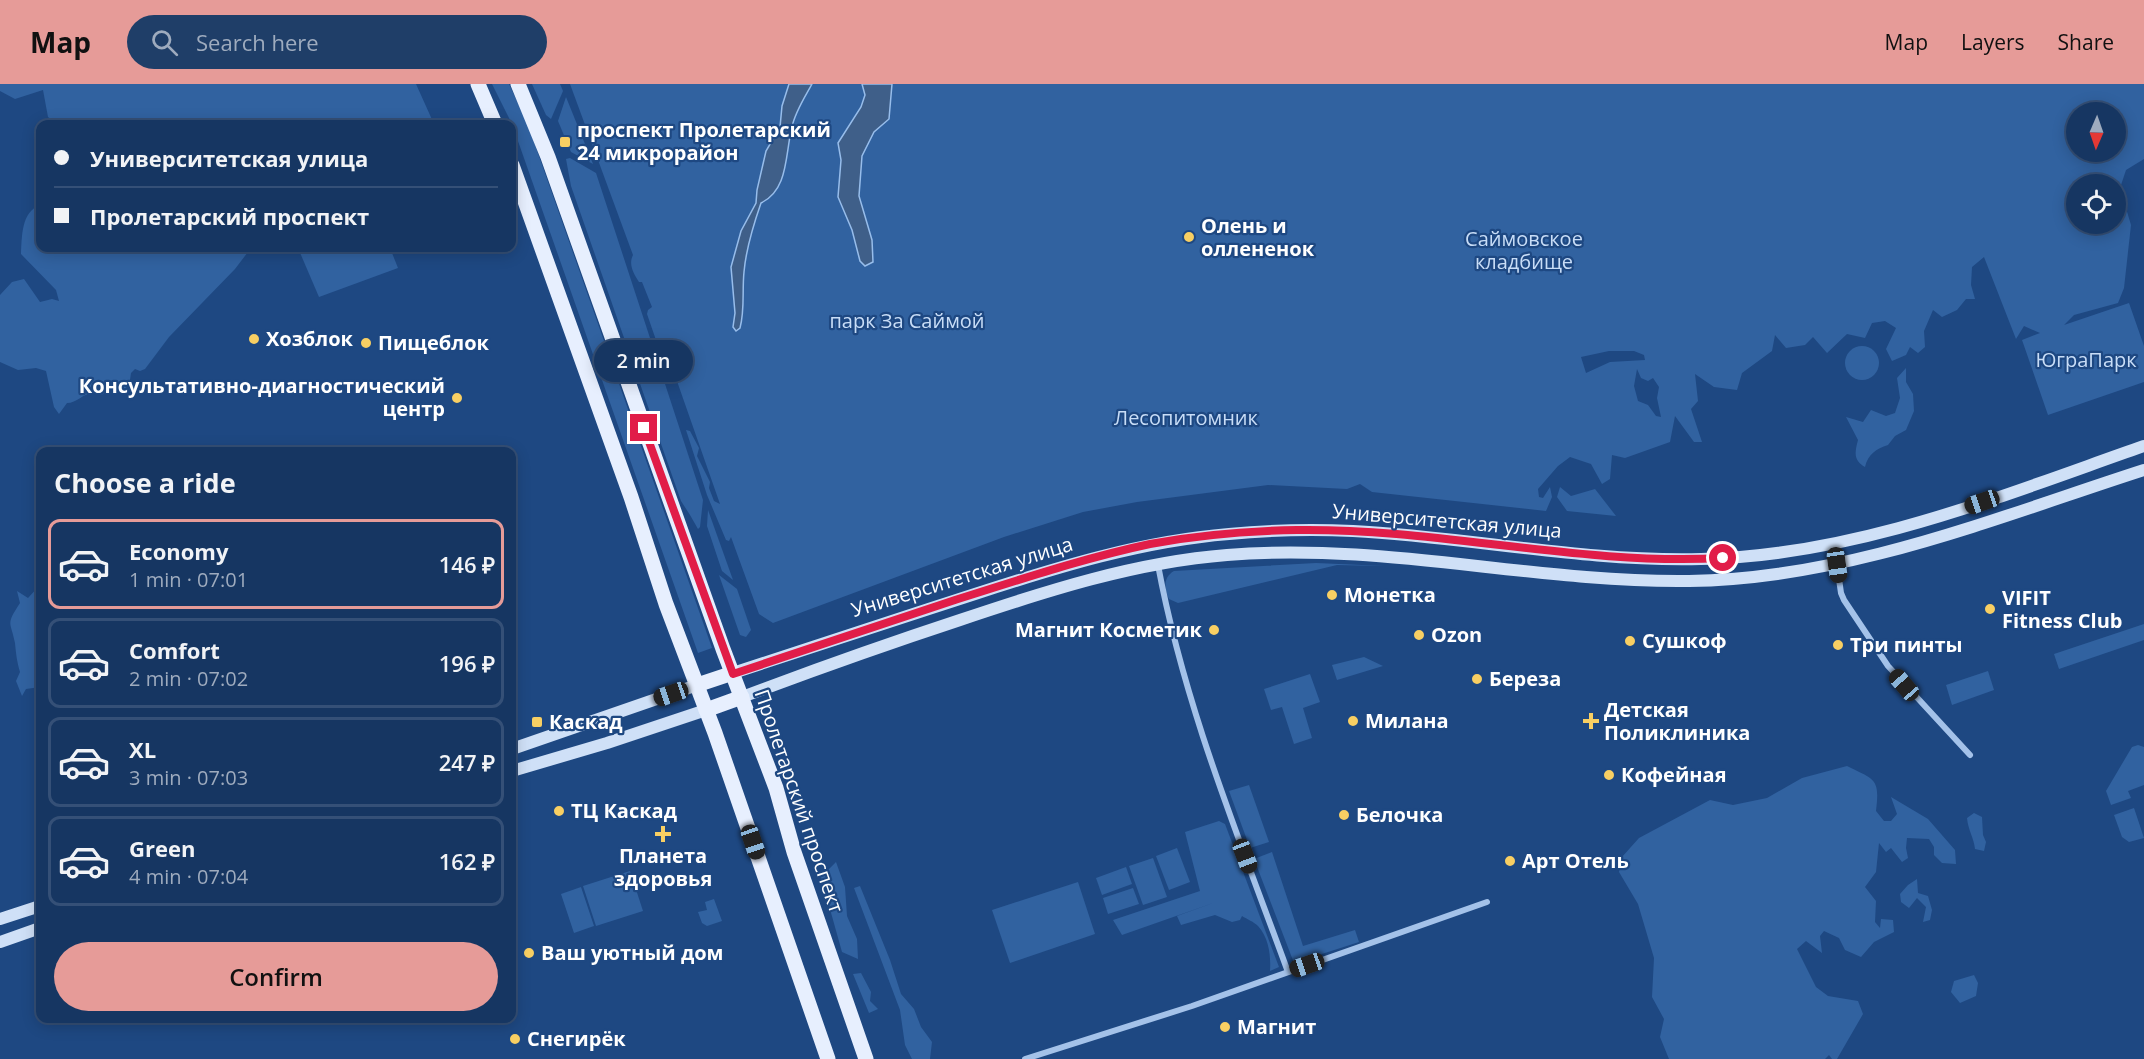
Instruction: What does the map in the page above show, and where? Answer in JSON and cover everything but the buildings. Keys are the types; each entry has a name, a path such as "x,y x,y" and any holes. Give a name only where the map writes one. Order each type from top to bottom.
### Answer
{"main road":[{"path":"478,84 493,120"},
{"name":"Пролетарский проспект","path":"518,84 548,157 776,789 794,852 866,1059"},
{"path":"516,176 828,1059"},
{"name":"Университетская улица","path":"516,748 697,685 1014,581 1106,555 1161,543 1227,534 1354,531 1627,557 1701,559 1772,554 1830,545 1914,524 2144,446"},
{"name":"Университетская улица","path":"516,770 706,710 1020,600 1112,574 1158,565 1225,555 1295,552 1396,557 1614,578 1688,581 1756,577 1837,565 1881,554 2144,470"},
{"path":"0,919 36,907"},
{"path":"0,942 36,929"}],"street":[{"path":"1158,565 1174,641 1227,809 1288,972"},
{"path":"1837,565 1844,600 1888,666 1970,755"},
{"path":"1025,1059 1192,1006 1486,902"}],"green space":[{"path":"0,84 416,84 432,120 230,120 229,118 222,120 52,120 48,117 43,90 15,99 0,91"},
{"path":"492,84 509,84 527,122 712,648 698,653 516,135 516,120 510,120"},
{"path":"532,84 560,84 563,91 551,119 546,115"},
{"name":"парк За Саймой","path":"570,84 2144,84 2144,159 2126,170 2125,174 2066,174 2066,234 2126,234 2126,208 2131,225 2124,288 2118,303 2074,315 2064,325 2129,303 2144,346 2144,382 2048,415 2022,340 2040,333 2024,326 2016,339 1984,257 1972,267 1971,285 1975,299 1966,299 1957,310 1942,317 1933,310 1924,331 1925,347 1918,353 1910,347 1906,355 1892,361 1886,349 1896,328 1885,321 1872,323 1865,338 1847,334 1827,353 1813,337 1805,345 1786,348 1775,335 1772,351 1742,373 1737,390 1714,387 1695,374 1698,401 1691,409 1702,442 1694,442 1675,416 1670,442 1625,458 1612,455 1610,479 1602,484 1591,464 1570,457 1558,466 1538,489 1539,497 1543,498 1550,487 1552,497 1546,511 1372,492 1360,484 1347,489 1268,485 1137,502 1083,512 1004,537 773,623 759,614 731,537 729,541 726,540 707,495 686,430 690,431 699,448 697,456 710,482 709,488 714,501 720,504 664,344 660,348 657,343 647,314 652,307 642,282 639,282 632,269 633,255","holes":["1609,351 1634,351 1644,355 1645,360 1610,362 1586,373 1581,357","1637,369 1641,378 1648,381 1653,378 1659,387 1657,398 1661,417 1656,416 1648,405 1638,401 1634,386"]},
{"path":"566,97 593,164 571,152 558,121"},
{"path":"570,158 596,173 703,500 698,529 681,501 571,186 566,159"},
{"path":"36,207 36,252 248,252 235,269 169,337 145,369 140,371 135,369 131,373 129,387 100,395 87,394 67,403 59,414 54,407 46,371 36,368 18,370 0,362 0,295 12,282 24,279 40,302 52,299 59,301 56,290 21,254 22,233 26,219"},
{"path":"300,252 392,252 398,268 319,297"},
{"path":"1862,346 1874,351 1879,363 1874,375 1862,380 1850,375 1845,363 1850,351"},
{"path":"1906,368 1906,382 1913,394 1914,411 1906,430 1895,436 1888,445 1873,453 1865,467 1858,462 1856,452 1858,440 1846,417 1863,422 1871,410 1886,416 1895,413 1900,398 1897,378"},
{"path":"1560,487 1571,496 1595,489 1616,516 1567,511 1557,497"},
{"path":"708,510 733,580 722,571 707,526"},
{"path":"1316,563 1385,566 1337,565 1178,603 1169,599 1166,591 1166,580 1174,571"},
{"path":"719,575 737,589 751,630 746,637 740,635"},
{"path":"36,589 36,688 26,689 22,696 16,681 20,672 11,620 20,603 17,591 28,598"},
{"path":"2144,624 2144,640 2059,669 2054,654"},
{"path":"1364,657 1383,666 1337,680 1332,665"},
{"path":"1988,671 1994,690 1952,705 1946,685"},
{"path":"1310,674 1320,702 1303,708 1312,738 1294,744 1282,707 1271,710 1264,689"},
{"path":"2138,745 2144,747 2144,785 2128,791 2131,798 2111,805 2106,791 2132,747"},
{"path":"1847,766 1873,781 1877,792 1876,811 1884,821 1891,821 1897,814 1891,797 1928,819 1955,850 1956,864 1942,863 1934,855 1934,847 1929,839 1907,838 1908,858 1902,862 1891,848 1886,852 1879,843 1876,872 1865,887 1876,901 1875,922 1880,928 1881,919 1893,920 1894,932 1874,942 1861,957 1845,950 1839,938 1824,931 1820,936 1822,953 1806,941 1797,949 1816,987 1828,996 1858,1001 1863,1014 1837,1059 1832,1059 1829,1055 1825,1059 1669,1059 1660,1037 1664,1019 1652,997 1654,958 1638,904 1619,872 1622,857 1639,838 1710,800 1733,805 1767,798 1802,778"},
{"path":"1249,785 1269,842 1250,848 1229,791"},
{"path":"2134,808 2144,838 2129,842 2122,837 2114,815"},
{"path":"1974,813 1982,817 1983,835 1986,842 1984,851 1975,849 1967,818"},
{"path":"1219,821 1225,824 1279,967 1270,971 1270,953 1265,936 1256,925 1242,916 1240,920 1232,922 1215,915 1181,925 1177,916 1216,902 1122,935 1113,920 1200,891 1185,832"},
{"path":"1177,848 1190,882 1169,890 1156,856"},
{"path":"1272,852 1303,946 1355,930 1359,942 1294,963 1254,859"},
{"path":"1153,858 1167,897 1143,905 1129,866"},
{"path":"836,862 845,887 847,916 857,939 858,959 842,952 821,877"},
{"path":"1126,867 1132,884 1102,895 1096,878"},
{"path":"630,871 643,911 596,926 583,886"},
{"path":"1917,879 1918,893 1928,896 1932,910 1930,920 1923,922 1926,907 1917,898 1909,908 1901,902 1900,894"},
{"path":"1078,882 1095,934 1010,963 992,910"},
{"path":"860,886 901,994 914,1009 921,1027 932,1042 930,1059 912,1059 905,1045 900,1010 854,888"},
{"path":"581,887 594,926 574,933 561,894"},
{"path":"1133,888 1139,904 1108,914 1103,898"},
{"path":"714,899 722,921 707,926 702,923 698,912 707,910 705,902"},
{"path":"861,973 871,992 870,1001 878,1009 869,1013 853,974"},
{"path":"1974,975 1978,983 1976,996 1960,1003 1951,992 1954,981"}],"shaded area":[{"path":"789,84 812,84 793,121 781,180 777,189 761,203 753,229 743,279 742,321 740,328 736,331 733,327 735,313 731,267 741,231 756,203 766,151 780,127 782,106"},
{"path":"862,84 892,84 889,119 874,132 862,156 859,196 872,240 873,262 865,266 860,261 852,230 838,197 841,160 838,143 861,107 865,95"}],"place":[{"name":"проспект Пролетарский 24 микрорайон","path":"565,142"},
{"name":"Олень и оллененок","path":"1189,237"},
{"name":"Хозблок","path":"254,339"},
{"name":"Пищеблок","path":"366,343"},
{"name":"Консультативно-диагностический центр","path":"457,398"},
{"name":"Монетка","path":"1332,595"},
{"name":"VIFIT Fitness Club","path":"1990,609"},
{"name":"Магнит Косметик","path":"1214,630"},
{"name":"Ozon","path":"1419,635"},
{"name":"Сушкоф","path":"1630,641"},
{"name":"Три пинты","path":"1838,645"},
{"name":"Береза","path":"1477,679"},
{"name":"Милана","path":"1353,721"},
{"name":"Детская Поликлиника","path":"1591,721"},
{"name":"Каскад","path":"537,722"},
{"name":"Кофейная","path":"1609,775"},
{"name":"ТЦ Каскад","path":"559,811"},
{"name":"Белочка","path":"1344,815"},
{"name":"Планета здоровья","path":"663,834"},
{"name":"Арт Отель","path":"1510,861"},
{"name":"Ваш уютный дом","path":"529,953"},
{"name":"Магнит","path":"1225,1027"},
{"name":"Снегирёк","path":"515,1039"}],"route":[{"path":"644,428 733,674 1014,581 1151,544 1191,538 1299,530 1354,531 1616,556 1658,559 1723,558"}],"park label":[{"name":"Саймовское кладбище","path":"1524,250"},
{"name":"ЮграПарк","path":"2086,360"},
{"name":"Лесопитомник","path":"1186,418"}]}
